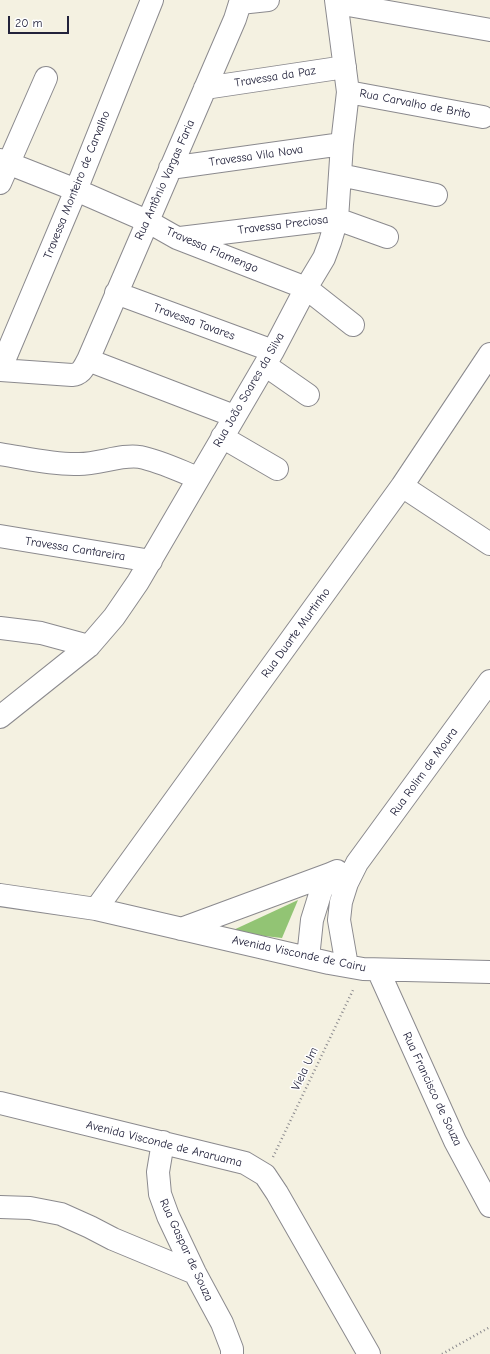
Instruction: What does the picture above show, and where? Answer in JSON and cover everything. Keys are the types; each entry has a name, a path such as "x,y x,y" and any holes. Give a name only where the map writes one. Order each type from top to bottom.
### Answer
{"street":[{"name":"Travessa Monteiro de Carvalho","path":"0,370 76,190 152,0"},
{"path":"240,1 268,0"},
{"name":"Rua Antônio Vargas Faria","path":"0,370 72,375 82,372 205,88 240,1"},
{"path":"337,1 490,30"},
{"name":"Rua João Soares da Silva","path":"1,716 89,646 114,617 151,561 269,358 306,288 324,258 337,219 342,144 348,92 337,1"},
{"name":"Travessa da Paz","path":"205,88 345,67"},
{"path":"3,169 46,78"},
{"name":"Rua Carvalho de Brito","path":"348,92 482,117"},
{"name":"Travessa Vila Nova","path":"170,168 342,144"},
{"name":"Travessa Flamengo","path":"3,169 76,190 147,221 177,238 306,288 353,325"},
{"path":"340,175 436,195"},
{"name":"Travessa Preciosa","path":"177,238 337,219 387,237"},
{"name":"Travessa Tavares","path":"116,293 269,358 308,395"},
{"name":"Rua Duarte Murtinho","path":"96,909 402,486 490,354"},
{"path":"88,360 234,416"},
{"path":"222,437 277,469"},
{"path":"0,454 66,464 94,463 139,457 158,462 198,478"},
{"path":"402,486 490,544"},
{"name":"Travessa Cantareira","path":"0,536 151,561"},
{"path":"0,628 41,633 89,646"},
{"name":"Rua Rolim de Moura","path":"363,969 339,920 341,902 347,883 357,863 490,681"},
{"path":"181,929 357,863"},
{"path":"308,958 312,920 321,890 330,874"},
{"name":"Avenida Visconde de Cairu","path":"0,895 96,909 308,958 363,969 490,972"},
{"name":"Rua Francisco de Souza","path":"363,969 490,1206"},
{"name":"Avenida Visconde de Araruama","path":"0,1103 163,1142 245,1164 265,1175 289,1212 368,1354"},
{"name":"Rua Gaspar de Souza","path":"163,1142 158,1172 160,1194 168,1216 195,1273 222,1323 232,1349 232,1354"},
{"path":"0,1208 30,1208 61,1214 113,1239 195,1273"}],"path":[{"name":"Viela Um","path":"265,1175 363,969"},
{"path":"442,1354 490,1327"}],"green space":[{"path":"298,900 282,938 229,932"}]}
